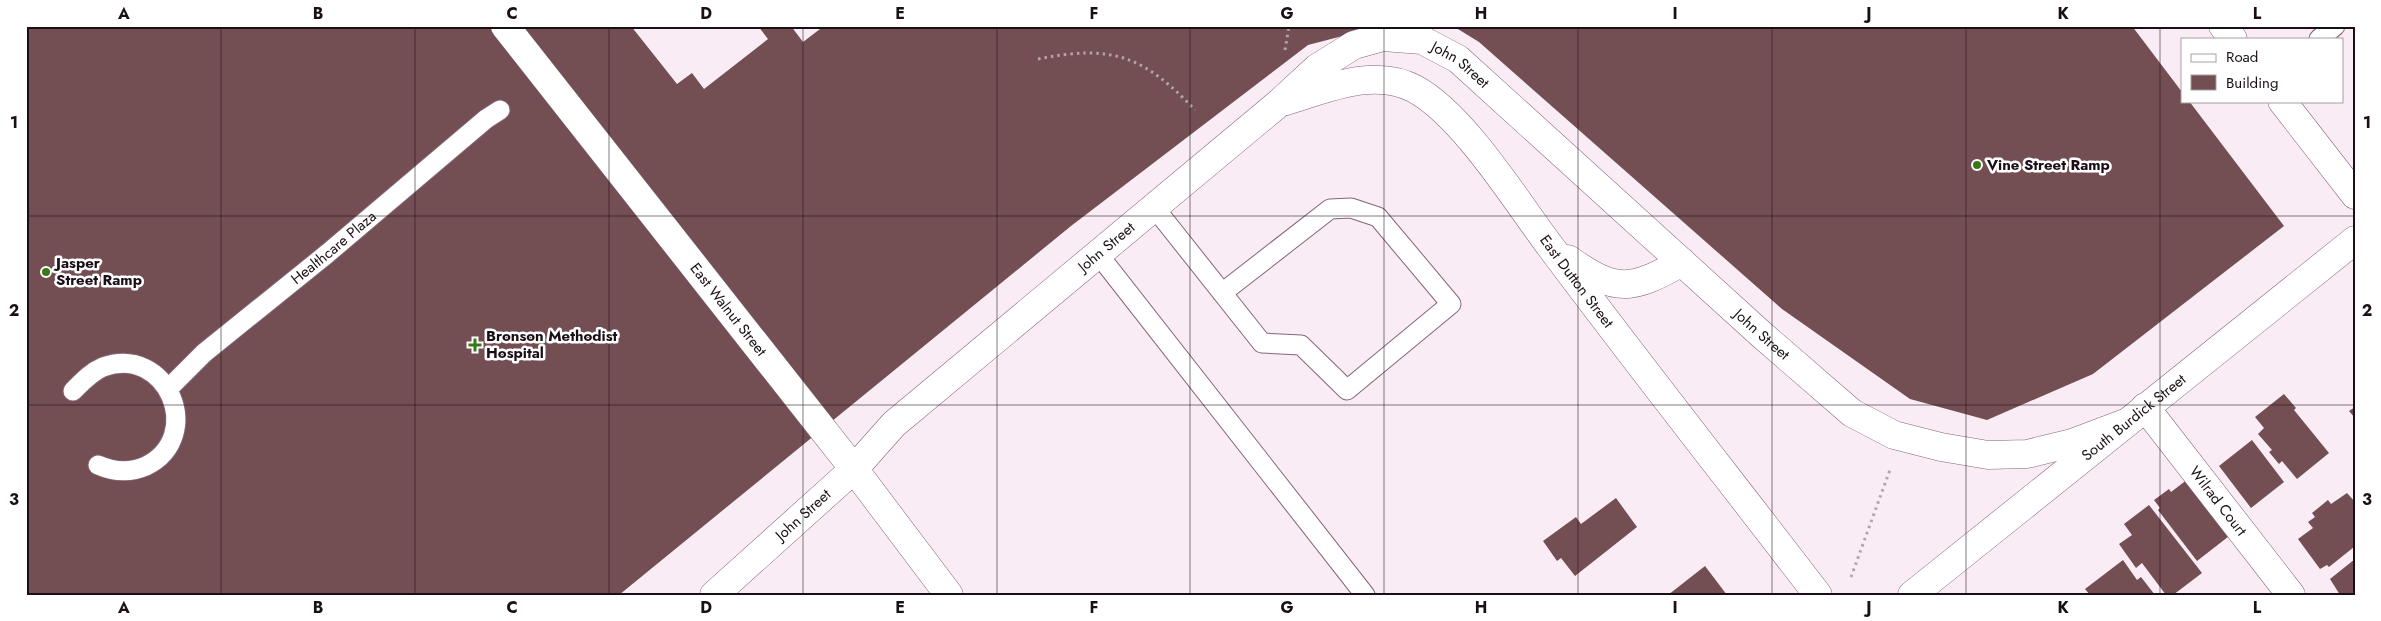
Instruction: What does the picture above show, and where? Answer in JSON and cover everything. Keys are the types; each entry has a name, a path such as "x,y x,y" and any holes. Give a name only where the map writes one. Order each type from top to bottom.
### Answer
{"street":[{"name":"East Walnut Street","path":"505,26 854,469 949,595"},
{"path":"2223,26 2232,38"},
{"name":"John Street","path":"714,595 854,469 894,424 1278,104 1317,68 1354,45 1383,37 1422,40 1458,58 1682,262 1852,413 1894,435 1941,447 1988,455 2027,454 2072,442 2135,415"},
{"name":"East Dutton Street","path":"1278,104 1365,79 1392,81 1415,89 1440,108 1460,128 1492,168 1550,247 1818,595"},
{"path":"2283,102 2355,195"},
{"name":"South Burdick Street","path":"1912,595 2355,240"},
{"path":"1550,247 1592,276 1612,283 1631,284 1650,280 1682,262"},
{"name":"Wilrad Court","path":"2135,415 2291,595"}],"lane":[{"path":"2320,38 2335,26"},
{"name":"Healthcare Plaza","path":"168,389 204,353 328,253 486,119 500,110"},
{"path":"1154,207 1222,293 1262,342 1301,344 1347,390 1451,304 1378,217 1351,208 1330,209 1222,293"},
{"path":"1098,254 1365,595"},
{"path":"74,391 87,378 103,368 120,364 139,366 163,380 175,406 176,422 173,437 165,451 154,462 140,469 124,472 98,465"}],"path":[{"path":"1285,52 1289,26"},
{"path":"1038,59 1089,53 1112,54 1138,62 1159,74 1195,110"},
{"path":"1851,577 1893,462"}],"building":[{"name":"Bronson Methodist Hospital","path":"26,26 631,26 677,84 692,73 704,89 768,39 758,26 791,26 803,42 824,26 1377,27 1308,45 1071,226 619,595 26,595"},
{"path":"1453,26 2132,26 2181,91 2181,102 2190,102 2284,226 2093,374 1987,420 1910,399 1782,309 1479,42"},
{"path":"2284,394 2296,408 2294,410 2329,453 2297,479 2282,461 2279,464 2269,452 2272,450 2258,434 2264,428 2255,417"},
{"path":"2355,407 2355,418 2349,411"},
{"path":"2252,440 2284,482 2251,508 2219,466"},
{"path":"2188,479 2233,533 2197,561 2158,510 2160,508 2154,500 2169,489 2171,492"},
{"path":"2347,493 2355,502 2354,547 2329,567 2327,565 2320,569 2298,539 2313,528 2308,522 2315,517 2312,513 2328,500 2331,504"},
{"path":"1616,498 1637,527 1575,576 1561,558 1557,561 1543,541 1576,517 1581,524"},
{"path":"2149,505 2202,573 2173,595 2166,595 2142,563 2136,568 2119,544 2132,535 2124,524"},
{"path":"2355,559 2355,595 2340,595 2330,579"},
{"path":"2123,560 2137,580 2141,577 2155,595 2090,595 2085,589"},
{"path":"1705,566 1727,595 1668,595"}],"place":[{"name":"Vine Street Ramp","path":"1977,165"},
{"name":"Jasper Street Ramp","path":"46,272"},
{"name":"Bronson Methodist Hospital","path":"475,345"}]}
